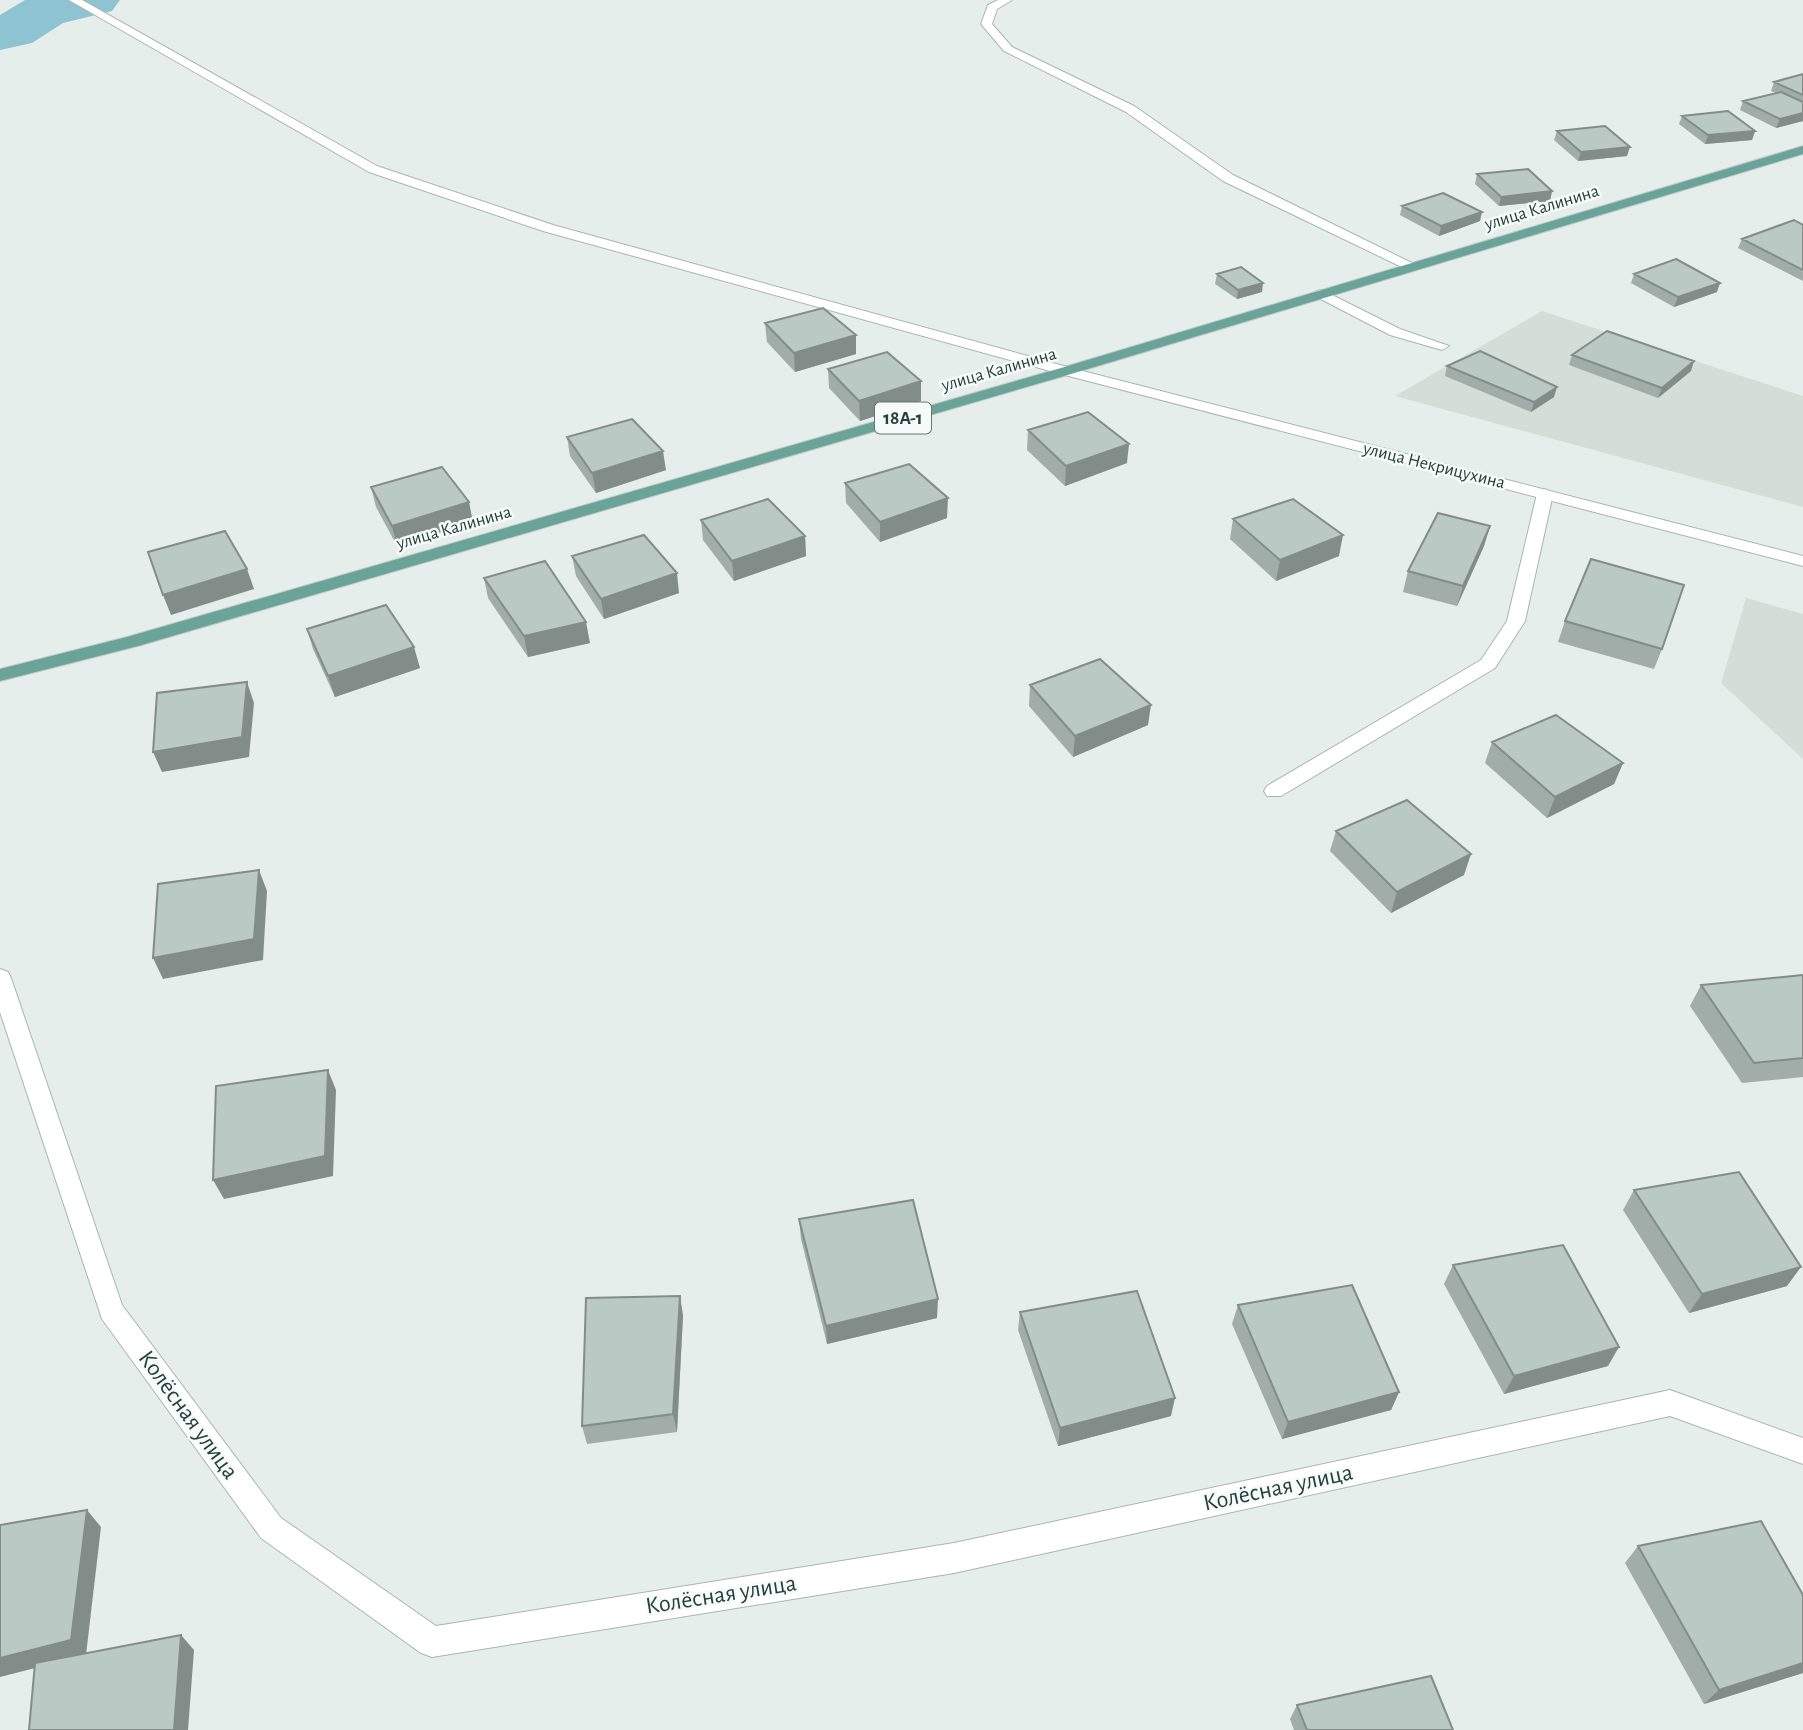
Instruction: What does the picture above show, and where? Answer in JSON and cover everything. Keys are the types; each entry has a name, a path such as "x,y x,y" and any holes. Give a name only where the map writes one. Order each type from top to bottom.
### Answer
{"main road":[{"name":"улица Калинина","path":"0,675 132,642 1066,371 1803,149"}],"street":[{"name":"улица Некрицухина","path":"74,0 373,169 548,228 1066,371 1803,561"},
{"path":"1007,0 992,7 986,24 1008,49 1130,109 1174,137 1228,178 1413,267"},
{"path":"1322,294 1395,332 1442,346"},
{"path":"1274,791 1488,664 1516,621 1545,494"},
{"name":"Колёсная улица","path":"0,978 111,1311 271,1528 432,1642 954,1558 1670,1403 1803,1451"}],"shaded area":[{"path":"1542,311 1803,396 1803,507 1395,396"},
{"path":"1746,598 1803,614 1803,759 1721,683"}],"building":[{"path":"1803,74 1803,95 1774,82"},
{"path":"1781,92 1803,102 1803,113 1780,119 1743,101"},
{"path":"1728,111 1755,131 1708,135 1682,116"},
{"path":"1605,126 1630,147 1581,152 1557,131"},
{"path":"1528,169 1552,191 1501,197 1477,174"},
{"path":"1443,193 1482,212 1441,226 1402,206"},
{"path":"1794,220 1803,225 1803,270 1742,239"},
{"path":"1676,259 1720,283 1678,297 1634,274"},
{"path":"1241,267 1263,283 1238,290 1217,274"},
{"path":"823,308 856,335 794,353 765,323"},
{"path":"1607,331 1694,361 1662,388 1572,355"},
{"path":"1480,351 1557,387 1534,402 1447,366"},
{"path":"887,352 921,381 859,401 828,369"},
{"path":"1088,412 1129,444 1066,466 1028,430"},
{"path":"632,419 663,451 592,473 567,437"},
{"path":"909,464 948,498 880,522 845,483"},
{"path":"442,467 469,502 392,526 371,487"},
{"path":"768,499 805,536 732,561 701,520"},
{"path":"1293,499 1343,535 1280,560 1233,519"},
{"path":"1438,513 1490,526 1463,586 1408,571"},
{"path":"225,531 247,569 163,595 148,552"},
{"path":"644,535 677,573 601,599 572,556"},
{"path":"1591,559 1684,585 1662,649 1565,621"},
{"path":"545,561 586,622 524,636 484,578"},
{"path":"386,605 414,647 328,676 307,629"},
{"path":"1100,659 1151,705 1075,736 1030,685"},
{"path":"247,682 242,737 153,752 157,693"},
{"path":"1556,715 1623,763 1555,797 1492,742"},
{"path":"1407,800 1471,854 1397,892 1336,831"},
{"path":"259,870 254,939 153,958 158,884"},
{"path":"1803,975 1803,1058 1754,1063 1701,985"},
{"path":"328,1070 325,1156 213,1180 216,1086"},
{"path":"1739,1172 1801,1267 1702,1294 1634,1190"},
{"path":"913,1200 938,1299 826,1326 799,1219"},
{"path":"1563,1245 1619,1347 1514,1376 1453,1265"},
{"path":"1352,1285 1399,1392 1288,1422 1238,1305"},
{"path":"1137,1291 1175,1398 1060,1428 1020,1312"},
{"path":"680,1296 673,1414 582,1426 586,1298"},
{"path":"87,1510 71,1640 0,1658 0,1525"},
{"path":"1761,1521 1803,1595 1803,1663 1719,1690 1638,1546"},
{"path":"181,1635 174,1730 29,1730 35,1663"},
{"path":"1431,1676 1453,1730 1307,1730 1297,1705"}],"waterway":[{"path":"0,33 13,31 45,11 93,0"}]}
